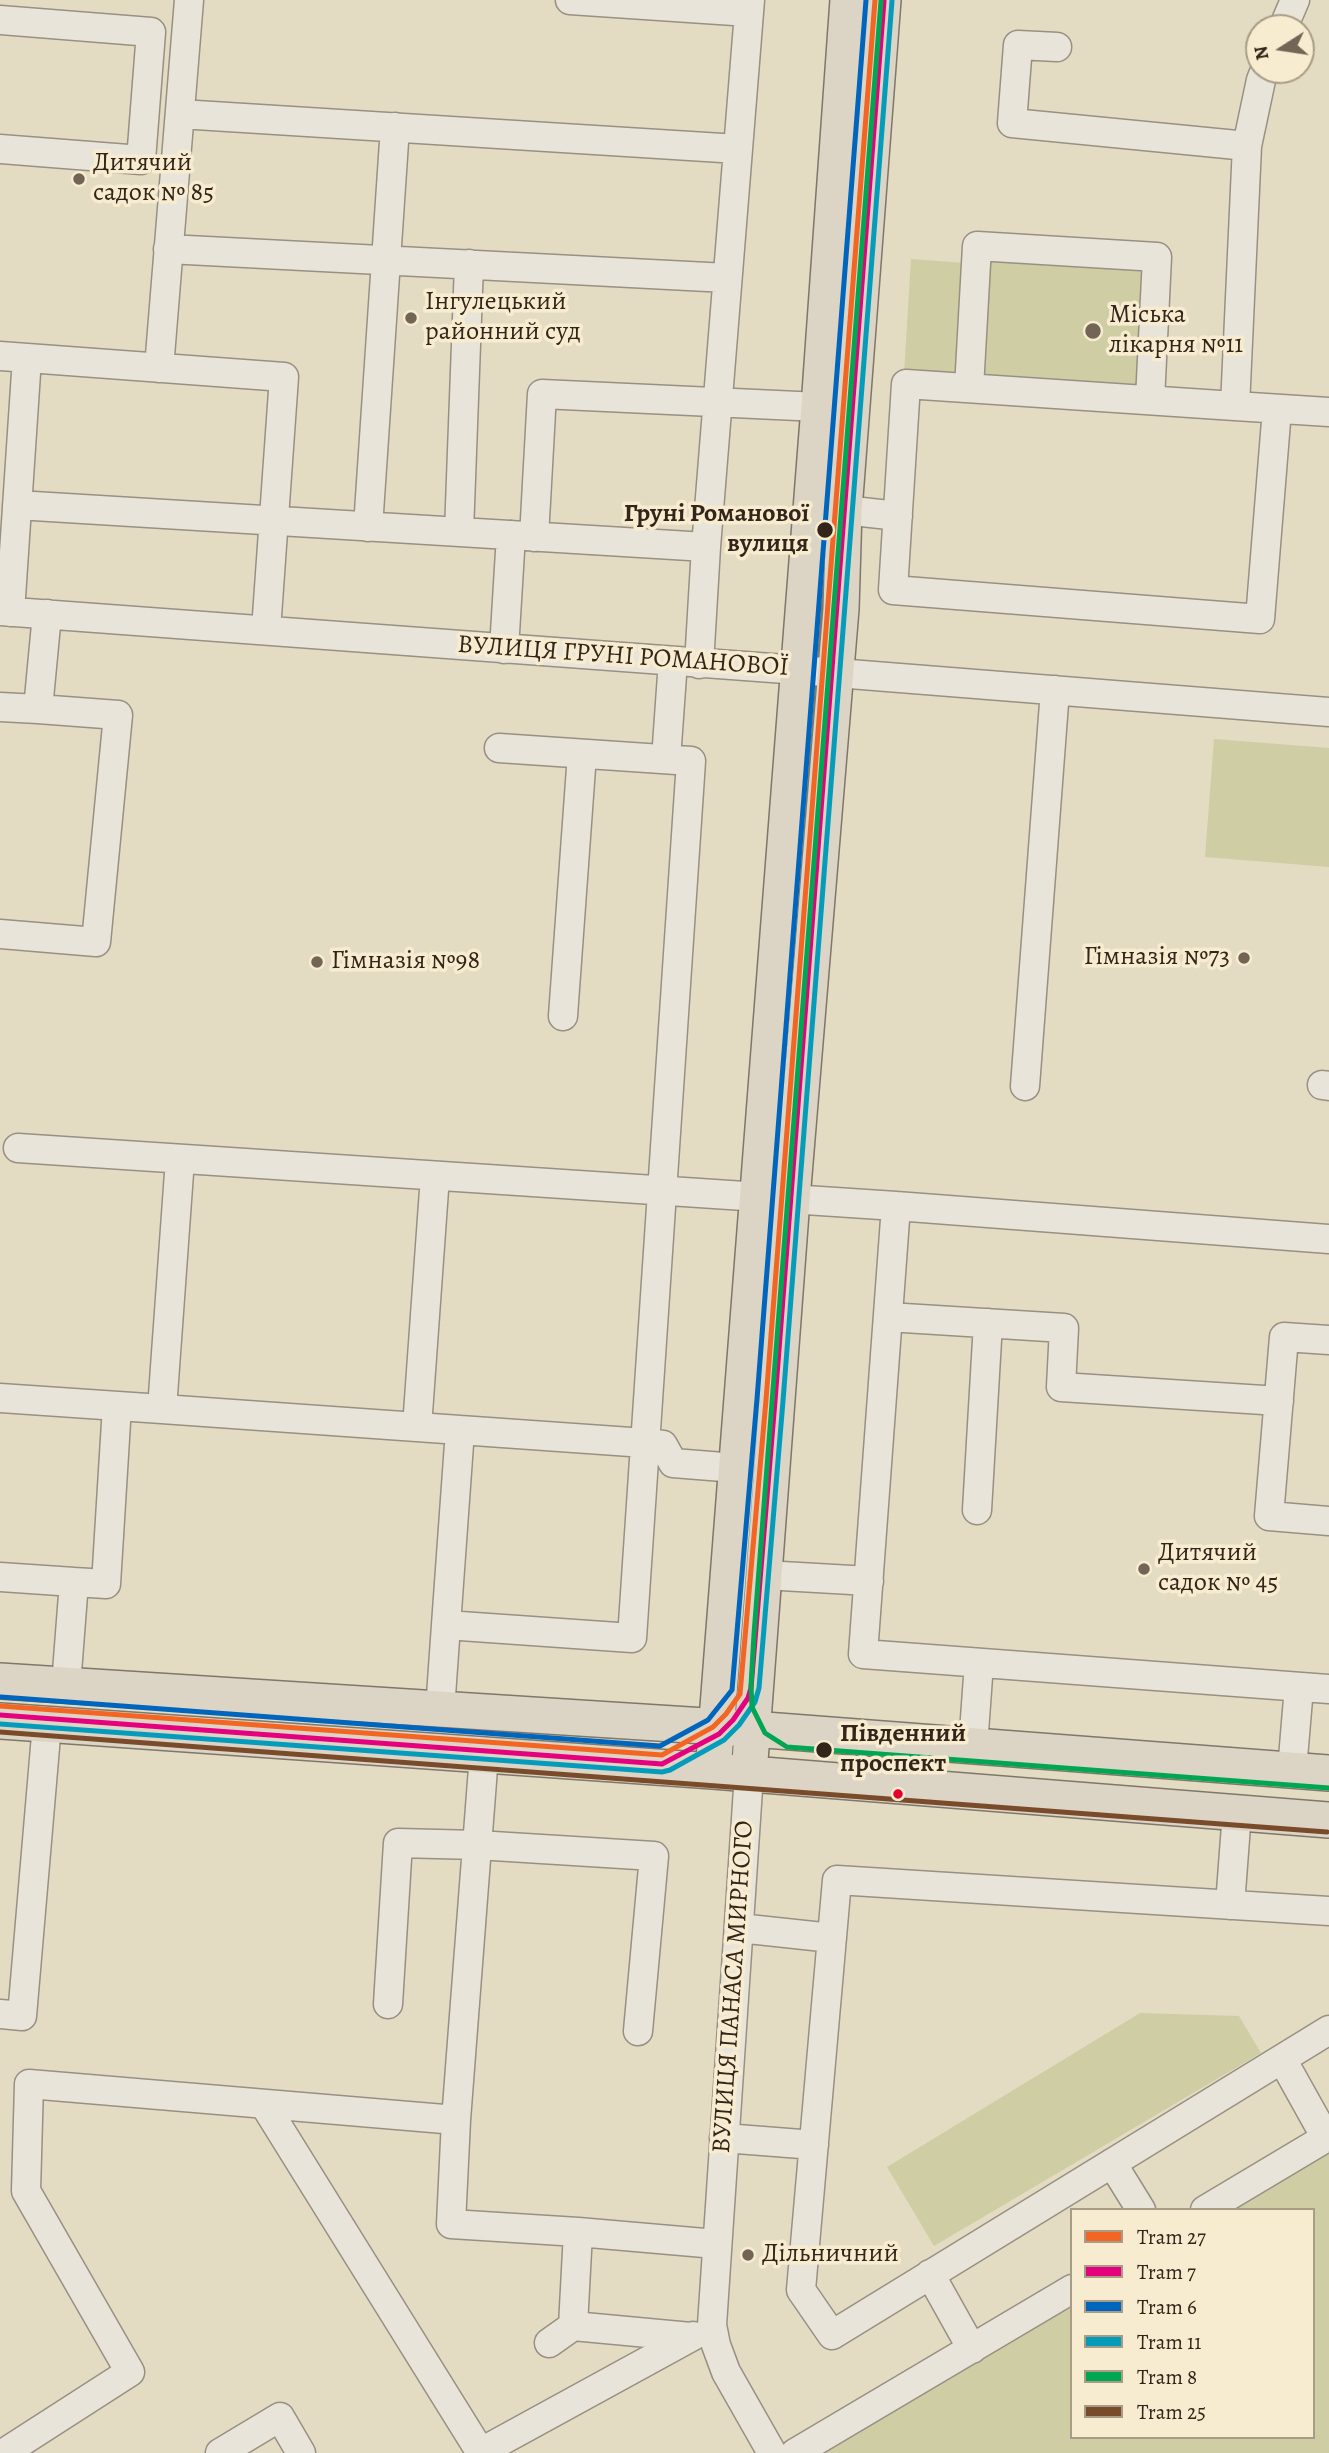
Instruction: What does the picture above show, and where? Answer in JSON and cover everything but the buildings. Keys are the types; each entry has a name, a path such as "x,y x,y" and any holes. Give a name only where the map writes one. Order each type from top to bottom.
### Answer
{"main road":[{"path":"713,1771 820,407 848,0"},
{"name":"ВУЛИЦЯ ПАНАСА МИРНОГО","path":"749,1774 841,609 844,510 883,0"},
{"path":"0,1681 752,1729 1329,1773"},
{"path":"0,1721 713,1771 1329,1820"}],"street":[{"path":"159,368 189,0"},
{"path":"570,0 749,6 706,547 666,759"},
{"path":"0,20 151,32 141,160 0,149"},
{"path":"1057,47 1018,45 1012,123 1247,146"},
{"path":"1235,406 1247,146 1260,84"},
{"path":"180,114 737,149"},
{"path":"368,527 395,127"},
{"path":"969,388 977,246 1157,257 1150,400"},
{"path":"168,248 727,278"},
{"path":"459,532 469,264"},
{"path":"5,611 18,505 14,357 284,377 266,630"},
{"path":"1278,409 1260,619 893,590 906,384 1329,412"},
{"path":"504,649 541,394 820,407"},
{"path":"18,505 706,547"},
{"path":"844,510 898,516"},
{"name":"ВУЛИЦЯ ГРУНІ РОМАНОВОЇ","path":"5,611 1329,712"},
{"path":"38,709 47,614"},
{"path":"1025,1086 1055,690"},
{"path":"0,707 118,715 96,942 0,934"},
{"path":"446,1625 632,1637 691,761 499,748"},
{"path":"562,1016 582,754"},
{"path":"18,1148 896,1206 1329,1239"},
{"path":"162,1409 180,1159"},
{"path":"417,1427 435,1176"},
{"path":"896,1206 863,1654 1329,1689"},
{"path":"888,1317 1065,1328 1061,1387 1279,1401"},
{"path":"977,1510 988,1323"},
{"path":"1329,1340 1284,1337 1269,1516 1329,1521"},
{"path":"0,1398 645,1443 663,1445 673,1462 736,1468"},
{"path":"0,1577 106,1584 117,1406"},
{"path":"440,1710 460,1430"},
{"path":"764,1575 869,1581"},
{"path":"66,1685 74,1582"},
{"path":"973,1746 979,1663"},
{"path":"1292,1770 1299,1687"},
{"path":"0,2014 22,2016 47,1724"},
{"path":"484,1755 456,2120 451,2224 716,2244"},
{"name":"ВУЛИЦЯ ПАНАСА МИРНОГО","path":"749,1774 716,2244 701,2331 721,2360 772,2453"},
{"path":"1230,1905 1237,1812"},
{"path":"388,2004 398,1843 654,1856 638,2031"},
{"path":"1329,1911 837,1880 801,2290 832,2335 1329,2030"},
{"path":"739,1928 832,1938"},
{"path":"1208,2208 1327,2137 1282,2059"},
{"path":"4,2453 130,2372 26,2191 29,2084 456,2120"},
{"path":"264,2104 481,2453 701,2331"},
{"path":"724,2138 814,2145"},
{"path":"1112,2163 1140,2208"},
{"path":"573,2326 578,2232"},
{"path":"930,2274 972,2349"},
{"path":"795,2453 1070,2290"},
{"path":"549,2343 573,2326 701,2331"},
{"path":"220,2453 279,2417 302,2453"}],"shaded area":[{"path":"911,259 966,263 958,378 904,374"},
{"path":"984,260 1147,268 1142,387 979,380"},
{"path":"1214,739 1329,748 1329,867 1205,857"},
{"path":"1140,2013 1239,2016 1261,2053 934,2246 887,2167"},
{"path":"1329,2136 1329,2453 795,2453 1070,2290 1070,2439 1315,2439 1315,2208 1208,2208"}],"tram line":[{"name":"6","path":"1,1697 660,1746 708,1720 732,1690 866,0"},
{"name":"27","path":"0,1706 662,1755 713,1727 740,1694 766,1400 875,0"},
{"name":"8","path":"881,1 754,1634 752,1707 765,1733 787,1747 1329,1788"},
{"name":"7","path":"0,1715 662,1764 719,1734 733,1720 748,1698 775,1401 884,1"},
{"name":"11","path":"0,1724 662,1772 724,1740 739,1725 755,1702 759,1688 783,1401 892,1"},
{"name":"25","path":"0,1732 1327,1832"}],"place":[{"name":"Дитячий садок № 85","path":"79,179"},
{"name":"Інгулецький районний суд","path":"411,318"},
{"name":"Міська лікарня №11","path":"1093,331"},
{"name":"Груні Романової вулиця","path":"825,530"},
{"name":"Гімназія №73","path":"1244,958"},
{"name":"Гімназія №98","path":"317,962"},
{"name":"Дитячий садок № 45","path":"1144,1569"},
{"name":"Південний проспект","path":"824,1750"},
{"name":"Дільничний","path":"748,2255"}]}
